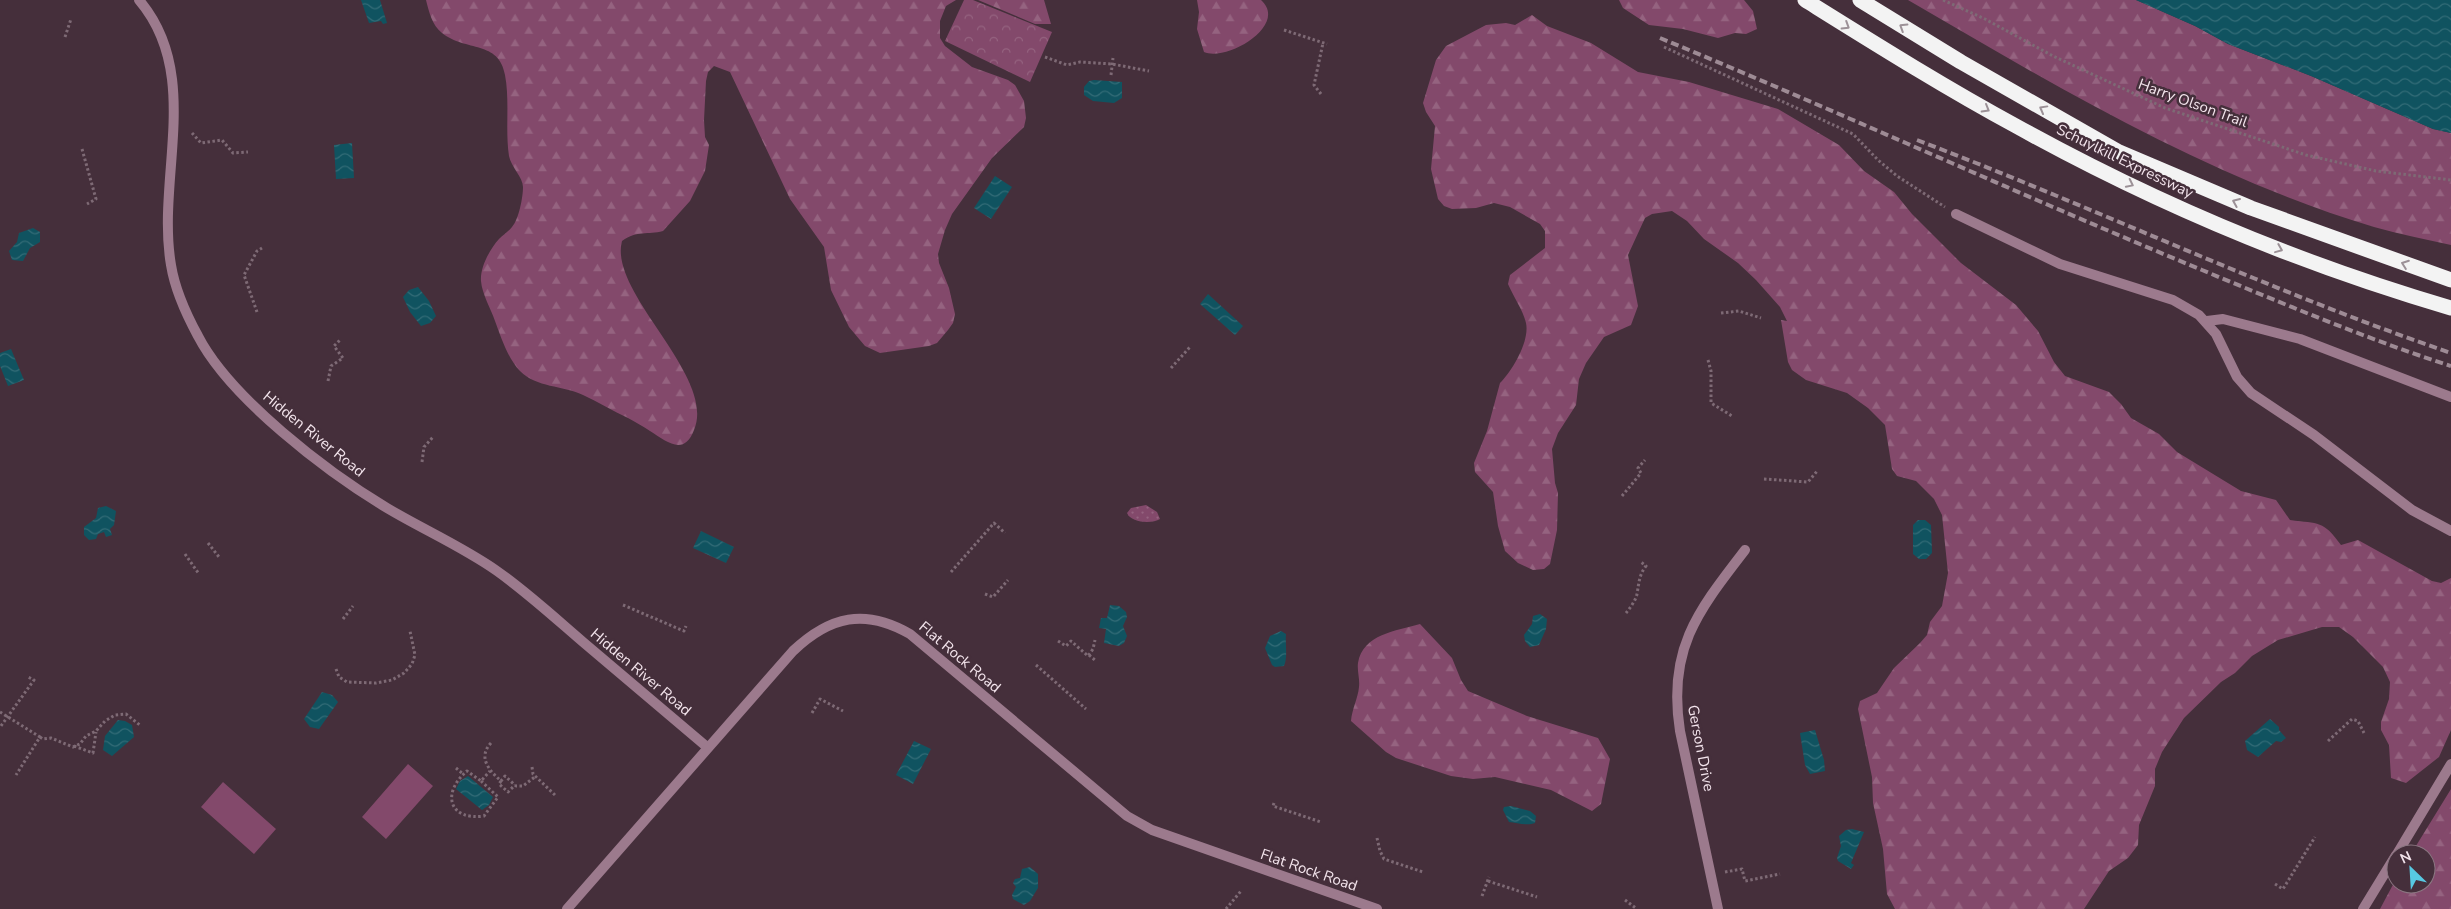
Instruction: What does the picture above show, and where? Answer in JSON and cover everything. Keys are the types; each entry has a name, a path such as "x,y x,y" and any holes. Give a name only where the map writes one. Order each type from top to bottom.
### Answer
{"highway":[{"name":"Schuylkill Expressway","path":"1805,0 2016,126 2144,191 2284,251 2352,276 2451,308"},
{"name":"Schuylkill Expressway","path":"1860,0 1960,62 2120,152 2251,208 2451,280"}],"street":[{"name":"Hidden River Road","path":"139,0 151,15 164,42 173,80 168,221 171,265 176,287 187,314 216,366 255,407 322,463 388,508 497,571 707,747"},
{"path":"1956,214 2060,264 2187,306 2207,321 2237,377 2251,393 2314,435 2412,510 2451,531"},
{"path":"2207,321 2223,319 2300,339 2451,396"},
{"name":"Gerson Drive","path":"1718,909 1677,712 1678,666 1685,642 1695,620 1715,588 1745,550"},
{"name":"Flat Rock Road","path":"567,909 707,747 804,640 817,631 844,620 869,618 898,627 923,644 1137,822 1152,830 1377,909"},
{"path":"2403,844 2451,764"},
{"path":"2363,909 2386,871"}],"path":[{"name":"Harry Olson Trail","path":"1942,0 1984,19 2053,56 2165,108 2306,155 2376,171 2451,180"},
{"path":"65,37 71,19"},
{"path":"1284,30 1325,44 1314,85 1321,94"},
{"path":"1664,47 1853,134 1878,160 1897,176 1956,214"},
{"path":"1045,58 1067,65 1080,62 1112,64 1149,71"},
{"path":"1111,75 1113,58"},
{"path":"192,133 201,143 222,140 233,153 248,152"},
{"path":"82,149 96,199 87,204"},
{"path":"257,312 244,274 257,251 262,248"},
{"path":"1721,313 1738,311 1762,318"},
{"path":"328,381 331,366 343,358 334,346 341,339"},
{"path":"1171,368 1190,347"},
{"path":"1708,360 1711,371 1711,403 1732,416"},
{"path":"422,462 424,447 433,437"},
{"path":"1622,496 1641,473 1638,468 1645,460"},
{"path":"1764,479 1808,482 1818,470"},
{"path":"951,572 994,523 1005,533"},
{"path":"208,543 219,557"},
{"path":"185,554 199,574"},
{"path":"1626,613 1637,595 1641,572 1646,566 1641,562"},
{"path":"985,594 993,597 1008,580"},
{"path":"623,605 684,631 686,626"},
{"path":"343,619 353,606"},
{"path":"336,669 339,677 347,682 376,683 392,680 404,673 412,664 415,655 410,631"},
{"path":"1089,655 1095,640"},
{"path":"1058,641 1066,646 1071,641 1096,661"},
{"path":"1036,664 1086,709"},
{"path":"1,726 7,717 11,715 34,680 28,677"},
{"path":"812,713 820,699 843,711"},
{"path":"0,712 40,737 94,753 96,732"},
{"path":"74,746 86,736 96,732 105,721 116,715 126,714 142,726"},
{"path":"2328,741 2352,719 2358,721 2364,733"},
{"path":"16,774 40,737"},
{"path":"492,743 485,752 485,762 490,771 502,781"},
{"path":"532,767 536,776 556,796"},
{"path":"456,768 463,774"},
{"path":"467,771 481,781 498,797 484,816 464,815 457,809 451,798 456,780 467,771"},
{"path":"481,781 490,771"},
{"path":"515,785 508,792 498,784 505,776 515,785 523,786 536,776"},
{"path":"1274,803 1273,806 1321,822"},
{"path":"2275,884 2283,889 2315,837"},
{"path":"1377,838 1380,852 1384,859 1424,872"},
{"path":"1711,875 1742,869 1745,881 1780,874"},
{"path":"1482,896 1489,879 1537,897"},
{"path":"1226,909 1241,892"},
{"path":"1625,900 1637,909"}],"green space":[{"path":"426,0 956,0 946,6 940,21 940,38 945,46 972,67 1008,80 1015,85 1024,101 1026,118 1024,127 992,158 952,214 945,230 938,254 955,314 953,323 937,343 929,346 880,353 865,346 849,327 831,290 824,247 790,199 730,72 714,66 708,72 706,81 704,120 705,137 709,145 705,171 690,201 663,231 633,235 622,241 622,262 631,285 678,360 690,385 697,409 694,430 690,438 680,445 668,442 628,418 583,395 534,381 527,377 520,371 508,354 481,281 486,258 499,239 514,223 519,213 522,196 522,183 509,156 505,75 502,64 489,51 461,43 442,33 431,18"},
{"path":"964,0 973,0 1052,32 1030,82 945,41"},
{"path":"978,0 1044,0 1051,24 1035,24"},
{"path":"1197,0 1261,0 1268,10 1267,20 1252,39 1240,47 1214,54 1204,52 1197,29 1199,12"},
{"path":"1619,0 1744,0 1753,11 1757,29 1746,34 1735,33 1718,38 1683,29 1649,25 1623,8"},
{"path":"1908,0 2136,0 2195,26 2228,44 2311,76 2433,129 2451,133 2451,245 2374,227 2252,183 2193,156 2077,97"},
{"path":"1532,15 1547,26 1591,43 1638,72 1689,82 1778,109 1839,145 1864,171 1894,192 1912,214 1961,263 2016,305 2038,331 2054,362 2065,376 2109,392 2131,418 2159,434 2177,452 2241,491 2276,500 2290,520 2314,523 2325,527 2341,545 2358,540 2432,581 2441,583 2451,578 2451,730 2439,757 2406,783 2391,778 2389,745 2381,730 2381,722 2389,699 2390,682 2383,667 2353,637 2339,627 2322,627 2278,640 2252,656 2235,673 2221,682 2184,718 2162,752 2155,769 2155,786 2139,825 2138,845 2128,858 2109,871 2084,909 1895,909 1887,894 1883,849 1873,803 1872,777 1858,709 1860,701 1877,693 1894,668 1927,635 1930,622 1942,606 1948,573 1942,515 1934,499 1916,481 1897,476 1892,469 1885,425 1868,408 1847,393 1806,380 1792,370 1788,362 1781,320 1787,321 1780,307 1738,263 1704,239 1687,221 1672,211 1652,214 1645,218 1628,255 1638,306 1631,325 1604,337 1586,363 1579,379 1576,405 1558,433 1552,449 1555,483 1558,493 1557,530 1550,564 1544,569 1533,570 1518,563 1505,551 1498,526 1493,492 1475,472 1474,463 1487,431 1500,383 1515,363 1523,347 1527,330 1523,313 1508,284 1510,275 1545,248 1545,231 1540,224 1510,207 1494,203 1476,208 1452,209 1444,206 1438,199 1431,169 1435,126 1426,112 1423,103 1436,60 1446,46 1486,25 1506,23 1515,25"},
{"path":"1146,505 1157,512 1160,519 1152,522 1142,522 1133,519 1127,513 1131,508"},
{"path":"1420,624 1452,658 1468,691 1527,716 1598,738 1610,759 1601,804 1592,811 1551,790 1495,777 1473,779 1451,776 1396,758 1386,752 1351,721 1359,687 1358,663 1361,653 1373,640 1382,635"},
{"path":"408,764 433,786 386,839 362,817"},
{"path":"223,782 276,829 254,854 201,807"},
{"path":"2451,789 2451,909 2380,909 2388,894 2436,894 2436,844 2417,844"}],"water":[{"path":"361,0 380,0 387,23 383,24 381,21 369,23"},
{"path":"2136,0 2451,0 2451,133 2433,129 2311,76 2228,44 2195,26"},
{"path":"1089,81 1122,82 1122,98 1114,103 1093,101 1084,95 1084,87"},
{"path":"352,143 354,178 336,179 334,145"},
{"path":"995,176 1012,187 991,219 974,208"},
{"path":"33,228 40,232 40,242 30,248 23,261 12,260 9,251 17,242 19,233"},
{"path":"418,287 429,301 436,316 430,323 421,326 410,312 403,297 409,290"},
{"path":"1208,294 1243,326 1235,335 1200,304"},
{"path":"11,349 24,380 8,386 0,366 0,353"},
{"path":"106,506 116,511 114,525 110,529 112,535 106,537 104,532 98,534 96,539 89,540 84,535 84,527 96,518 98,508"},
{"path":"1918,520 1925,520 1931,525 1932,553 1926,559 1919,559 1913,554 1913,525"},
{"path":"701,531 734,547 726,563 693,548"},
{"path":"1110,605 1119,606 1126,612 1127,617 1123,626 1127,636 1124,643 1119,646 1104,643 1106,629 1099,628 1101,618 1107,618"},
{"path":"1540,614 1547,619 1546,629 1539,645 1530,647 1525,641 1524,635 1532,624 1533,616"},
{"path":"1281,631 1286,634 1286,659 1284,666 1275,667 1272,665 1265,648 1270,636"},
{"path":"322,692 332,695 338,702 319,729 310,727 304,719"},
{"path":"2270,719 2279,727 2279,730 2286,738 2281,742 2276,741 2258,757 2247,750 2245,741"},
{"path":"118,720 132,725 134,737 112,756 103,750 105,736"},
{"path":"1815,730 1824,760 1825,771 1810,774 1805,765 1800,733"},
{"path":"914,741 931,749 913,784 896,775"},
{"path":"468,776 493,797 489,805 482,810 456,789 460,781"},
{"path":"1511,806 1530,811 1536,816 1535,823 1509,822 1503,810 1504,807"},
{"path":"1852,829 1864,832 1851,863 1854,865 1851,869 1838,861 1837,858 1841,846 1839,836 1846,830"},
{"path":"1030,867 1038,874 1038,888 1030,901 1024,905 1013,899 1012,895 1016,887 1013,883 1015,879 1020,878 1022,869"}],"railway":[{"path":"1660,38 2233,283 2357,333 2451,366"},
{"path":"1917,140 2316,303 2451,353"}]}
